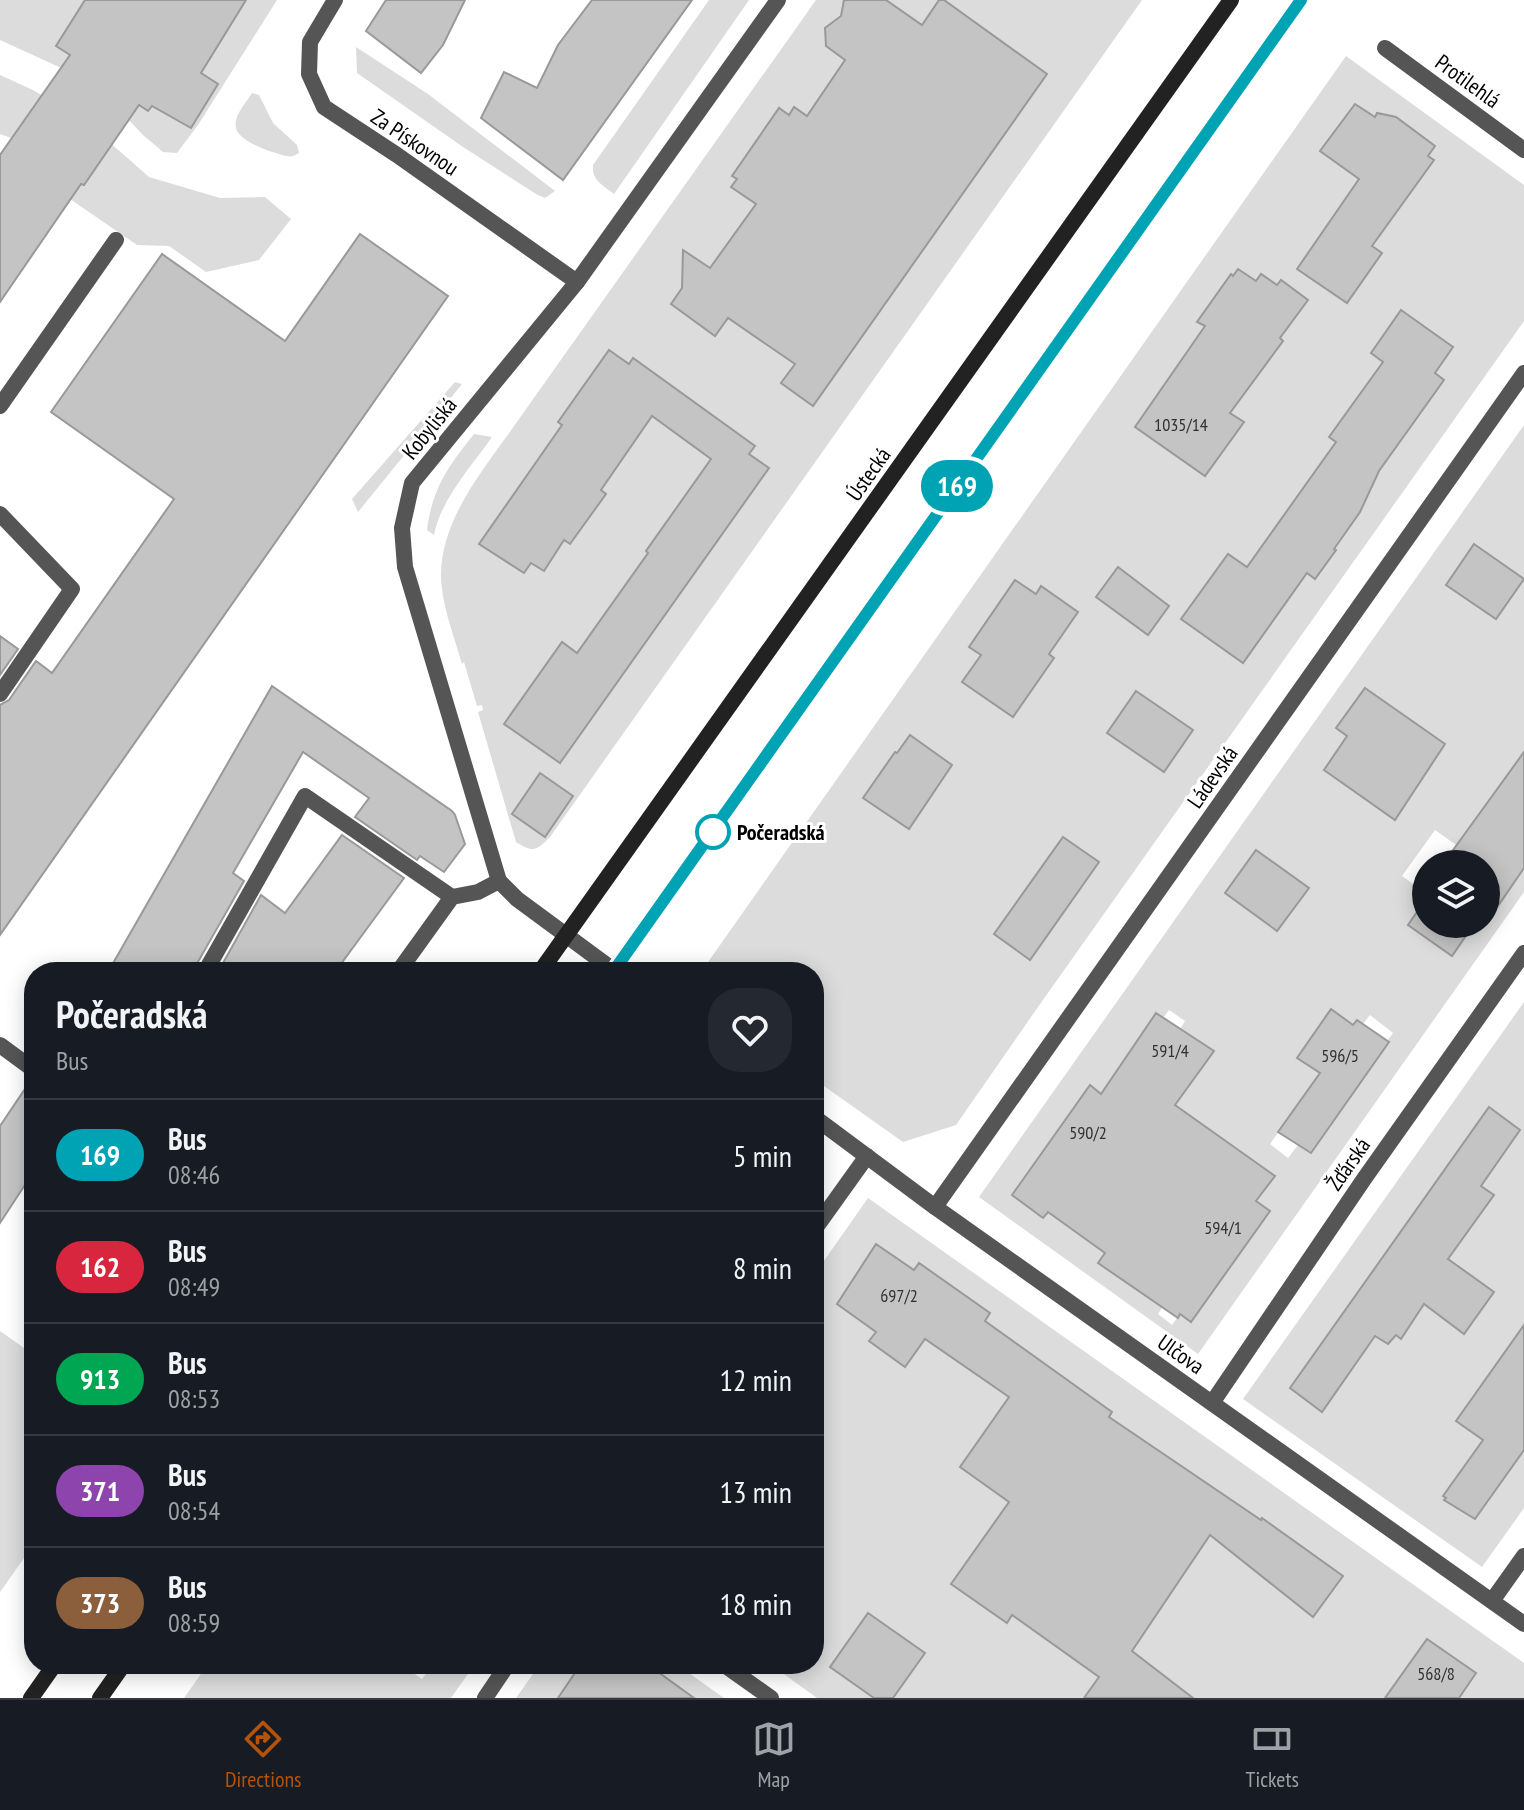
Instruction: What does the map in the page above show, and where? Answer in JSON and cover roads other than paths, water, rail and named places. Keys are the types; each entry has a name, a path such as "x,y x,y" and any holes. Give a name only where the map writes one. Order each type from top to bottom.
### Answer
{"main road":[{"name":"Ústecká","path":"547,962 1231,0"},
{"path":"620,962 1301,0"},
{"path":"31,1698 48,1674"},
{"path":"100,1698 117,1674"}],"street":[{"name":"Za Pískovnou","path":"335,0 310,42 309,74 324,107 577,282"},
{"name":"Kobyliská","path":"499,881 405,567 402,528 412,483 577,282 778,0"},
{"name":"Protilehlá","path":"1385,48 1524,150"},
{"path":"0,406 116,240"},
{"name":"Ládevská","path":"935,1207 1524,373"},
{"path":"0,514 72,589 0,694"},
{"path":"211,962 305,796 452,897"},
{"path":"405,962 452,897 478,892 499,881 517,899 602,962"},
{"name":"Žďárská","path":"1212,1403 1524,953"},
{"path":"0,1045 24,1063"},
{"name":"Ulčova","path":"824,1124 935,1207 1524,1624"},
{"path":"824,1216 867,1156"},
{"path":"1492,1601 1524,1556"},
{"path":"485,1698 501,1674"},
{"path":"737,1674 771,1698"}],"place":[{"name":"Počeradská","path":"713,832"}]}
